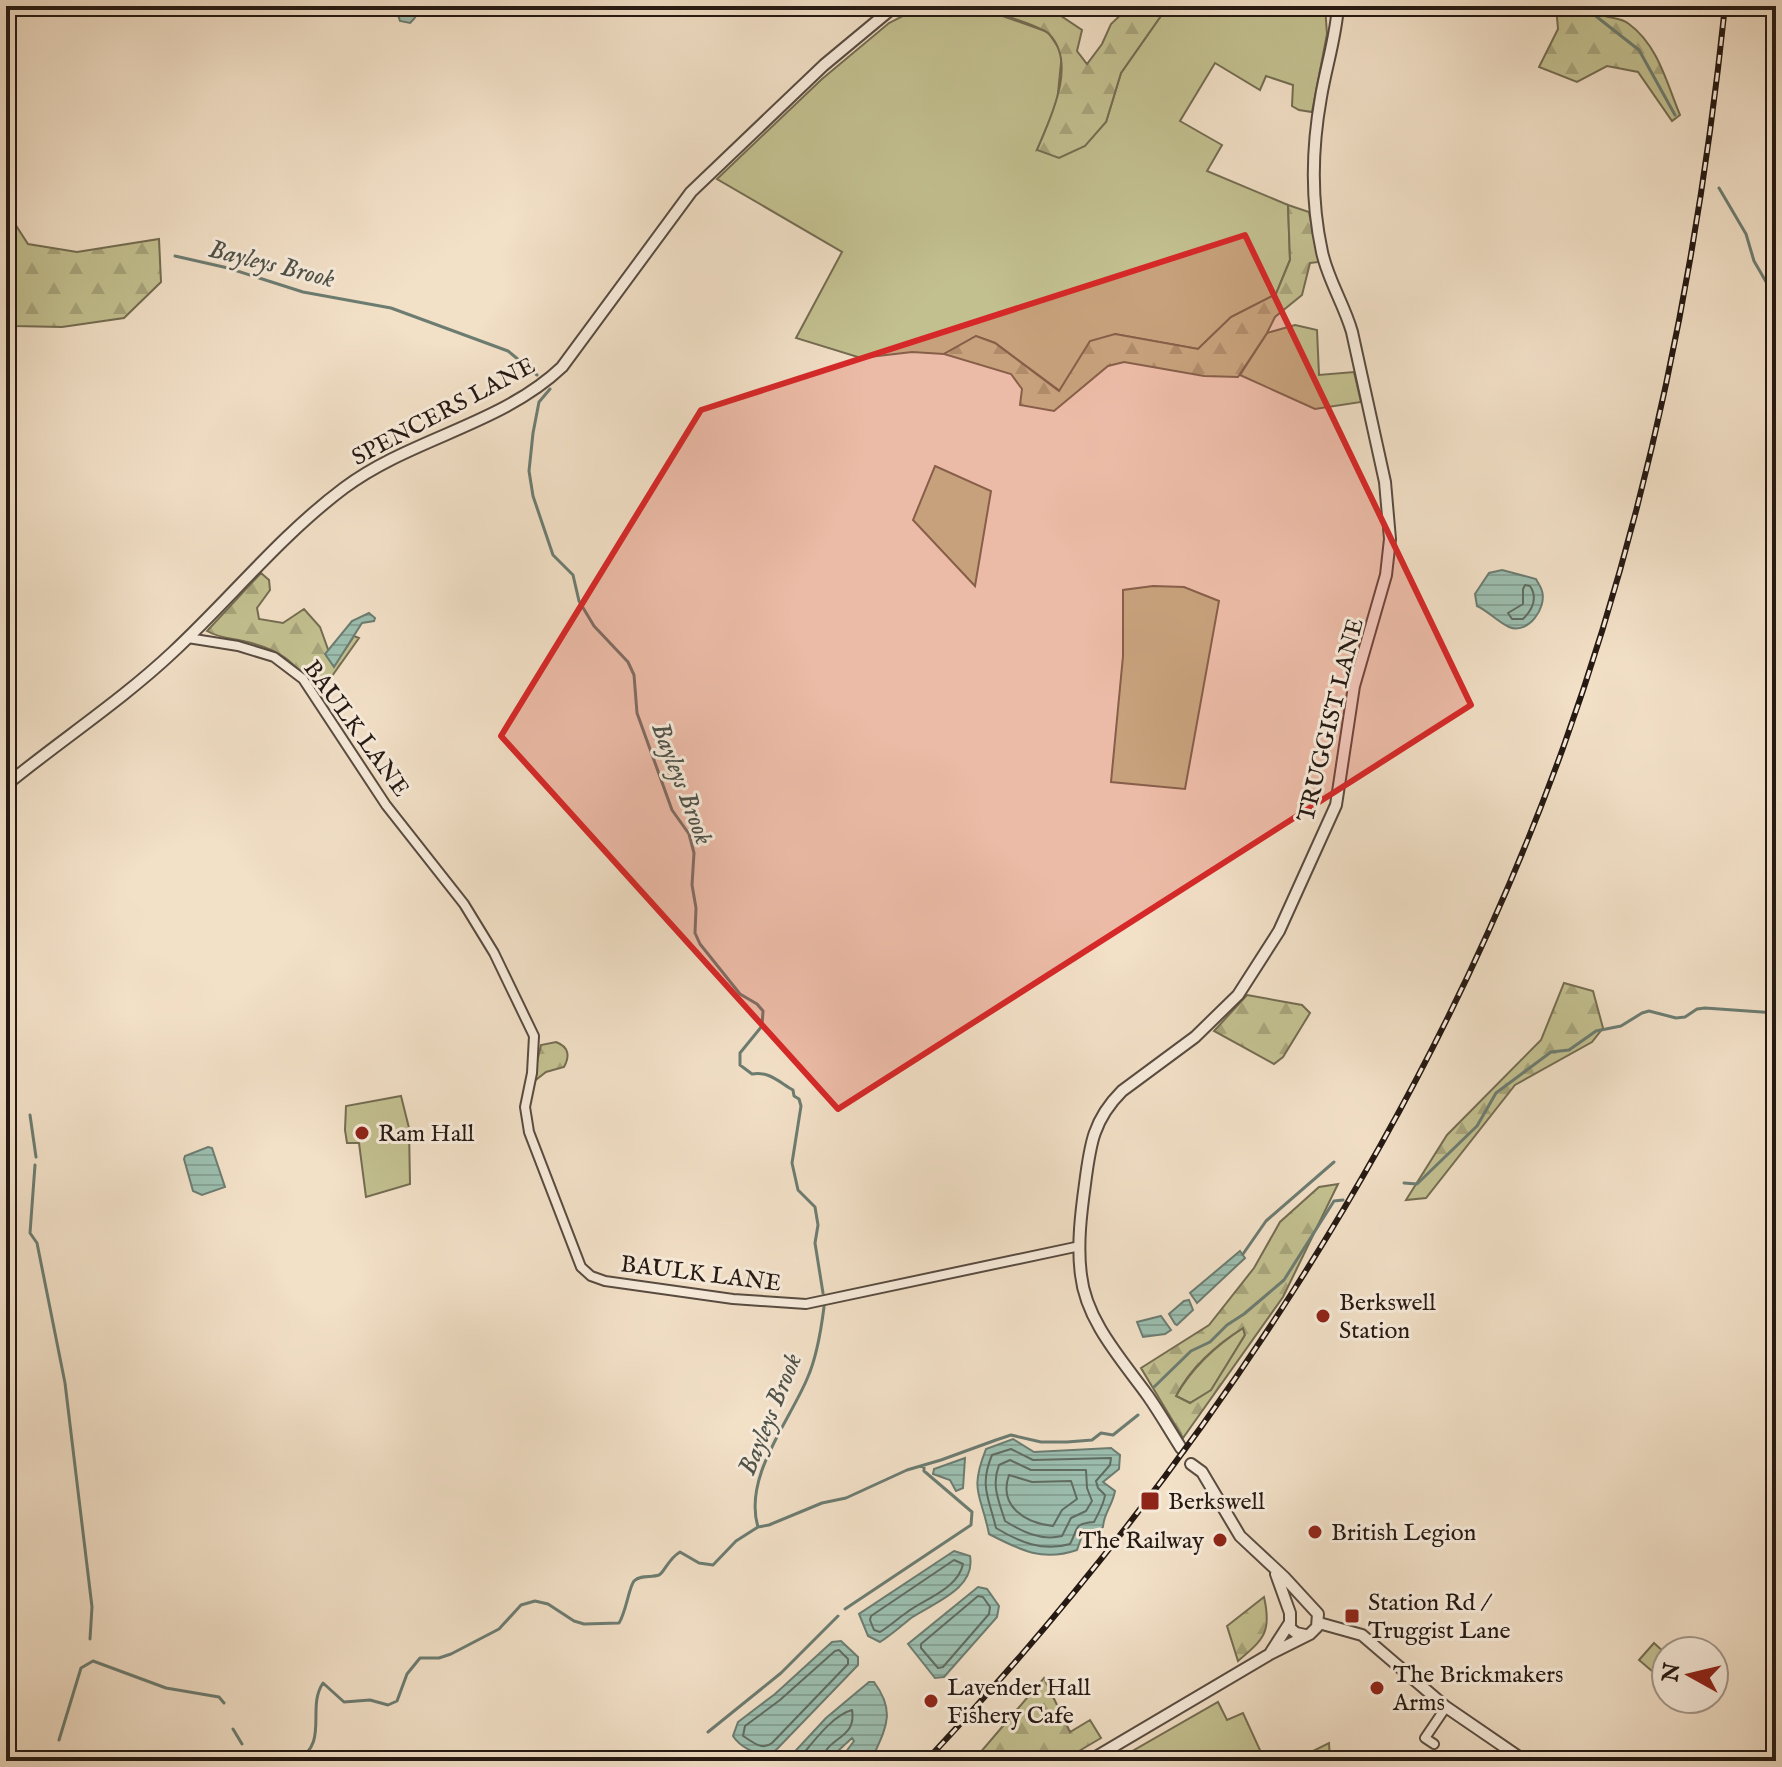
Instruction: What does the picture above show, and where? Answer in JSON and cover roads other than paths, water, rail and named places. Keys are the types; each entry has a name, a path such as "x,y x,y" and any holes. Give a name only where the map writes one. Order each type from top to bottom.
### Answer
{"street":[{"name":"SPENCERS LANE","path":"6,785 156,668 272,550 346,486 386,462 490,414 543,385 562,367 691,192 824,65 899,6"},
{"name":"TRUGGIST LANE","path":"1181,1448 1107,1339 1088,1305 1081,1276 1080,1246 1090,1143 1104,1114 1122,1091 1195,1037 1238,995 1279,931 1336,805 1354,686 1386,575 1390,539 1385,482 1352,332 1347,312 1326,270 1318,228 1316,140 1320,100 1338,6"},
{"name":"BAULK LANE","path":"188,638 238,646 274,657 303,679 386,805 464,904 494,953 534,1036 532,1073 525,1107 529,1132 581,1267 591,1276 677,1292 806,1304 1080,1246"},
{"path":"1089,1761 1314,1631 1319,1623 1318,1614 1240,1536 1202,1472 1191,1464"},
{"path":"1273,1569 1289,1619 1296,1633 1305,1635"},
{"path":"1270,1654 1299,1605 1308,1605"},
{"path":"1319,1623 1362,1635 1446,1707 1525,1761"},
{"path":"1434,1744 1423,1736 1446,1707"},
{"path":"1762,1761 1776,1756"}],"water":[{"path":"402,6 416,6 417,13 410,23 400,21 398,15"},
{"path":"1502,570 1536,579 1542,590 1539,612 1523,627 1509,627 1477,606 1475,594 1489,573"},
{"path":"369,613 375,618 374,621 362,623 334,667 325,654 352,621"},
{"path":"212,1148 225,1187 202,1195 193,1191 184,1159"},
{"path":"1240,1251 1245,1258 1197,1303 1190,1293"},
{"path":"1189,1300 1193,1310 1175,1324 1169,1314"},
{"path":"1161,1316 1171,1330 1165,1334 1143,1337 1137,1322"},
{"path":"1013,1439 1034,1452 1111,1448 1120,1455 1119,1469 1103,1482 1115,1491 1103,1527 1095,1532 1084,1530 1077,1550 1042,1554 1021,1549 989,1534 977,1484 981,1463 986,1449"},
{"path":"965,1458 963,1488 956,1491 950,1480 933,1474 934,1469"},
{"path":"954,1551 970,1556 970,1568 960,1586 880,1642 868,1636 859,1614"},
{"path":"978,1587 987,1589 999,1606 997,1617 944,1677 935,1678 908,1644"},
{"path":"841,1641 858,1657 858,1665 777,1749 768,1756 763,1755 736,1740 733,1736 738,1722 775,1694 832,1642"},
{"path":"869,1682 874,1682 881,1693 887,1712 884,1730 871,1761 839,1761 854,1741 852,1738 827,1761 786,1761 826,1718"}],"waterway":[{"path":"1583,6 1639,50 1675,115"},
{"path":"1719,188 1746,234 1754,261 1776,299"},
{"name":"Bayleys Brook","path":"175,256 228,268 303,292 391,308 508,351 537,375"},
{"name":"Bayleys Brook","path":"550,389 539,402 533,433 529,471 533,496 553,555 573,575 579,601 594,626 628,662 634,675 637,713 672,810 689,834 694,853 695,933 700,944 740,994 763,1011 762,1026 740,1053 740,1065 752,1074 774,1078 793,1090 794,1096 799,1099 801,1106 792,1163 798,1190 815,1207 818,1225 815,1243 823,1293"},
{"path":"1404,1183 1417,1184 1477,1126 1496,1093 1551,1052 1569,1050 1596,1031 1621,1026 1649,1011 1676,1018 1705,1008 1776,1013"},
{"path":"30,1115 36,1157"},
{"path":"1243,1254 1266,1221 1334,1162"},
{"path":"35,1165 30,1233 37,1243 65,1383 92,1607 90,1639"},
{"path":"1154,1387 1191,1351 1210,1342 1284,1280 1334,1201 1343,1200"},
{"name":"Bayleys Brook","path":"758,1527 755,1508 762,1470 810,1371 824,1307"},
{"name":"Bayleys Brook","path":"296,1761 312,1745 316,1703 323,1683 344,1702 370,1700 388,1705 397,1701 407,1674 420,1658 439,1658 451,1654 499,1629 521,1605 535,1601 548,1604 584,1624 619,1623 634,1581 659,1575 680,1552 699,1563 713,1565 736,1541 758,1527 822,1503 846,1498 907,1470 1011,1435 1041,1442 1092,1440 1101,1433 1113,1435 1138,1415"},
{"path":"845,1609 971,1525 972,1512 924,1471 924,1465"},
{"path":"708,1732 781,1673 838,1616"},
{"name":"Bayleys Brook","path":"59,1740 81,1668 93,1661 166,1688 219,1697 224,1703"},
{"name":"Bayleys Brook","path":"233,1729 242,1744"},
{"name":"Bayleys Brook","path":"253,1755 276,1761"}],"railway":[{"path":"926,1761 1026,1649 1122,1533 1212,1412 1296,1287 1373,1158 1444,1025 1508,888 1563,748 1594,658 1645,475 1685,288 1701,194 1725,6"}],"place":[{"name":"Ram Hall","path":"362,1133"},
{"name":"Berkswell Station","path":"1323,1316"},
{"name":"Berkswell","path":"1150,1501"},
{"name":"British Legion","path":"1315,1532"},
{"name":"The Railway","path":"1220,1540"},
{"name":"Station Rd / Truggist Lane","path":"1352,1616"},
{"name":"The Brickmakers Arms","path":"1377,1688"},
{"name":"Lavender Hall Fishery Cafe","path":"931,1701"}]}
